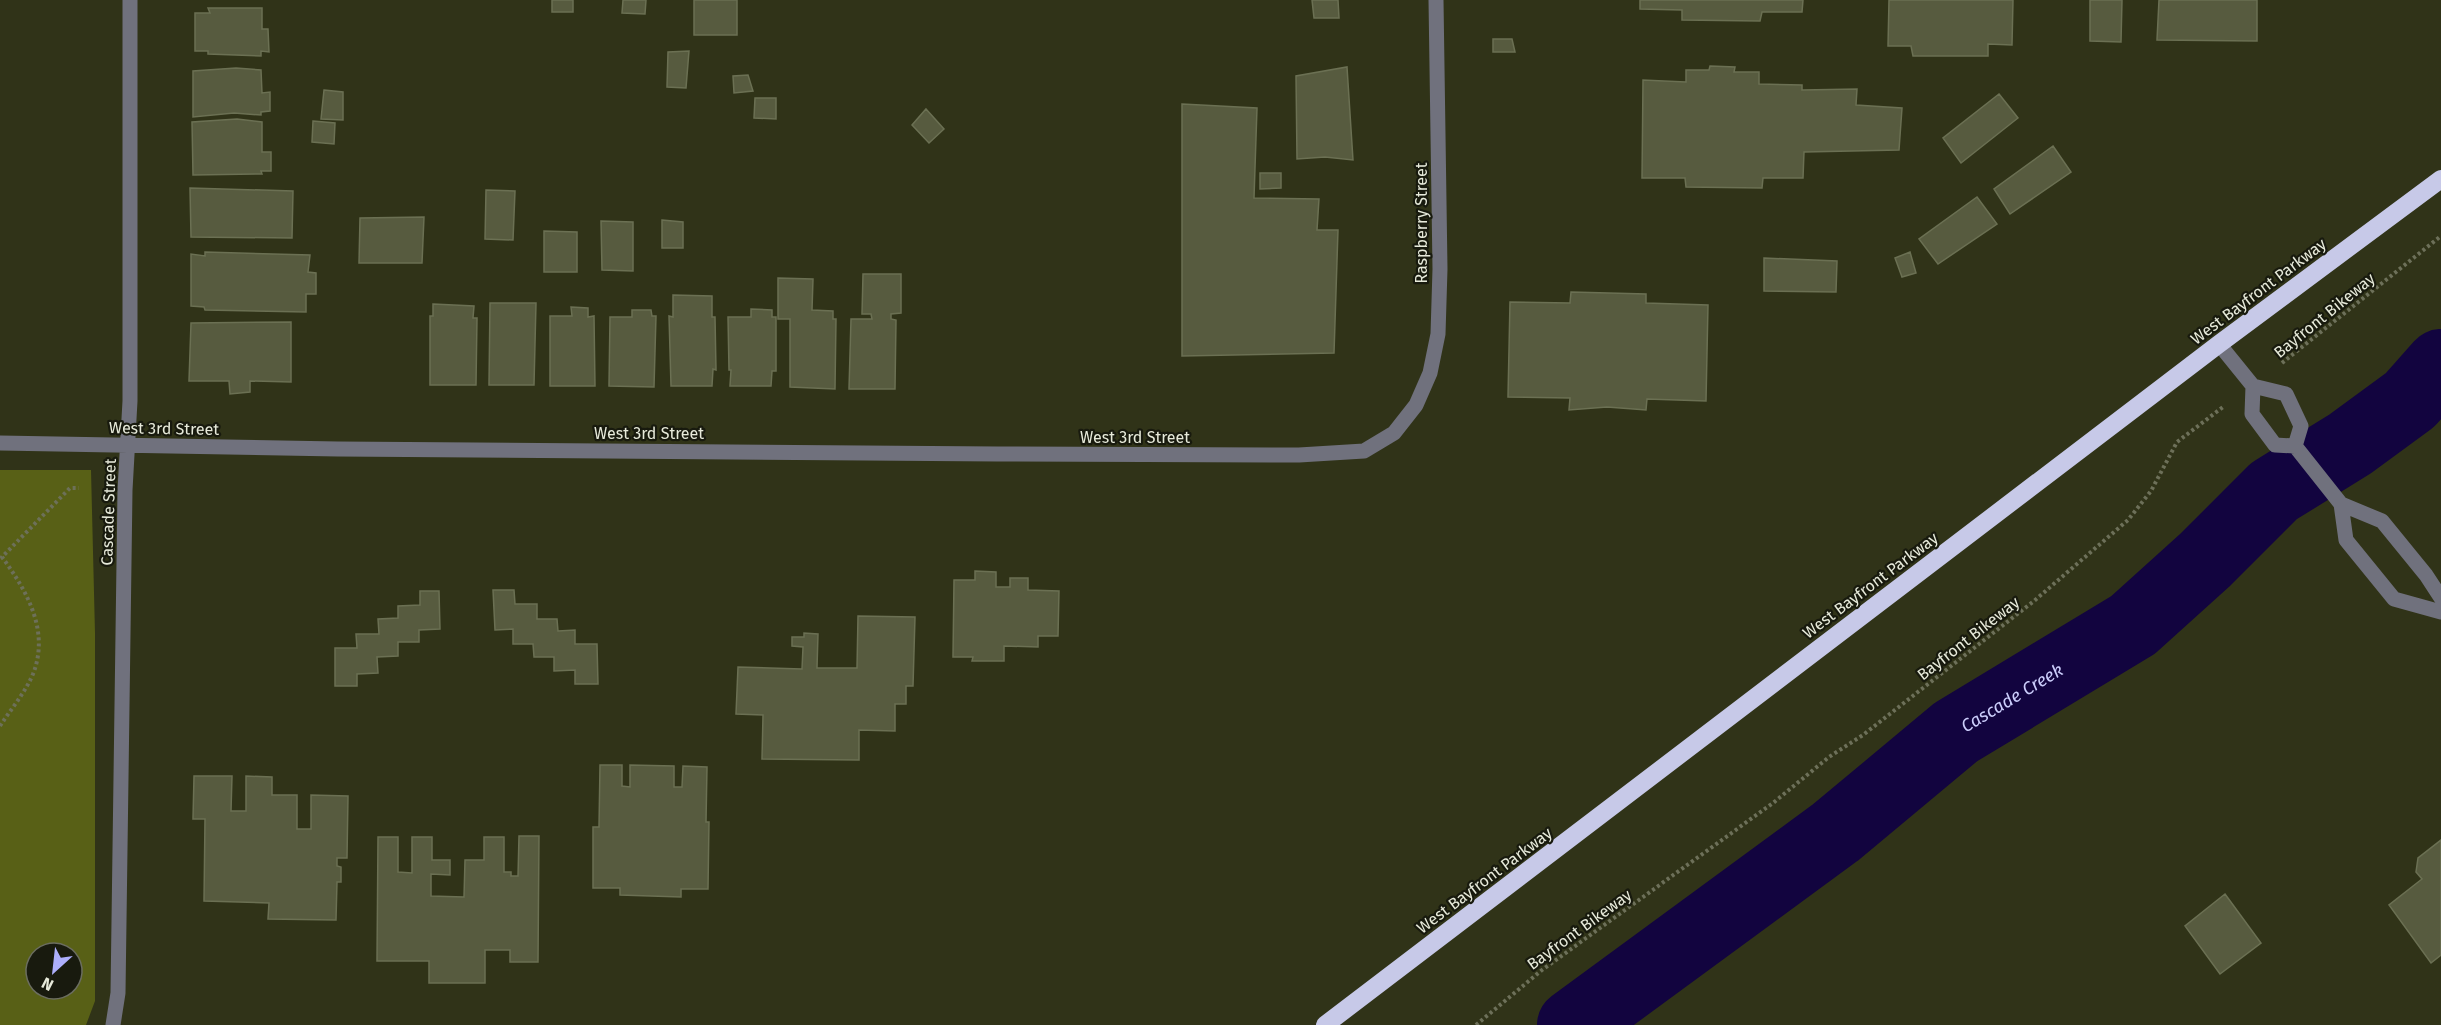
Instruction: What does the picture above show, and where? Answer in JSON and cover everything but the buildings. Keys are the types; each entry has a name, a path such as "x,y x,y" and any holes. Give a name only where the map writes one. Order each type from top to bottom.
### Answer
{"highway":[{"name":"West Bayfront Parkway","path":"1325,1025 2219,344 2441,180"}],"street":[{"name":"Cascade Street","path":"113,1025 118,993 125,501 129,446 130,0"},
{"name":"Raspberry Street","path":"1394,433 1421,395 1430,373 1438,334 1440,269 1436,0"},
{"path":"2219,344 2253,386 2286,394 2301,426 2295,446"},
{"path":"2253,386 2252,414 2275,445 2295,446 2341,504 2382,521 2426,575 2441,598"},
{"name":"West 3rd Street","path":"0,443 338,449 1299,455 1364,451 1394,433"},
{"path":"2341,504 2346,540 2394,599 2441,612"}],"path":[{"name":"Bayfront Bikeway","path":"1476,1025 1542,970 1773,802 1829,757 1863,735 2034,601 2128,520 2151,492 2177,442 2253,386 2441,236"},
{"path":"0,726 33,674 39,641 26,592 1,557 70,488 79,488"}],"green space":[{"path":"0,470 91,470 95,633 95,1001 86,1025 0,1025"}],"waterway":[{"name":"Cascade Creek","path":"1573,1025 1836,832 1956,732 2133,625 2205,560 2274,491 2350,444 2410,400 2441,365"}]}
